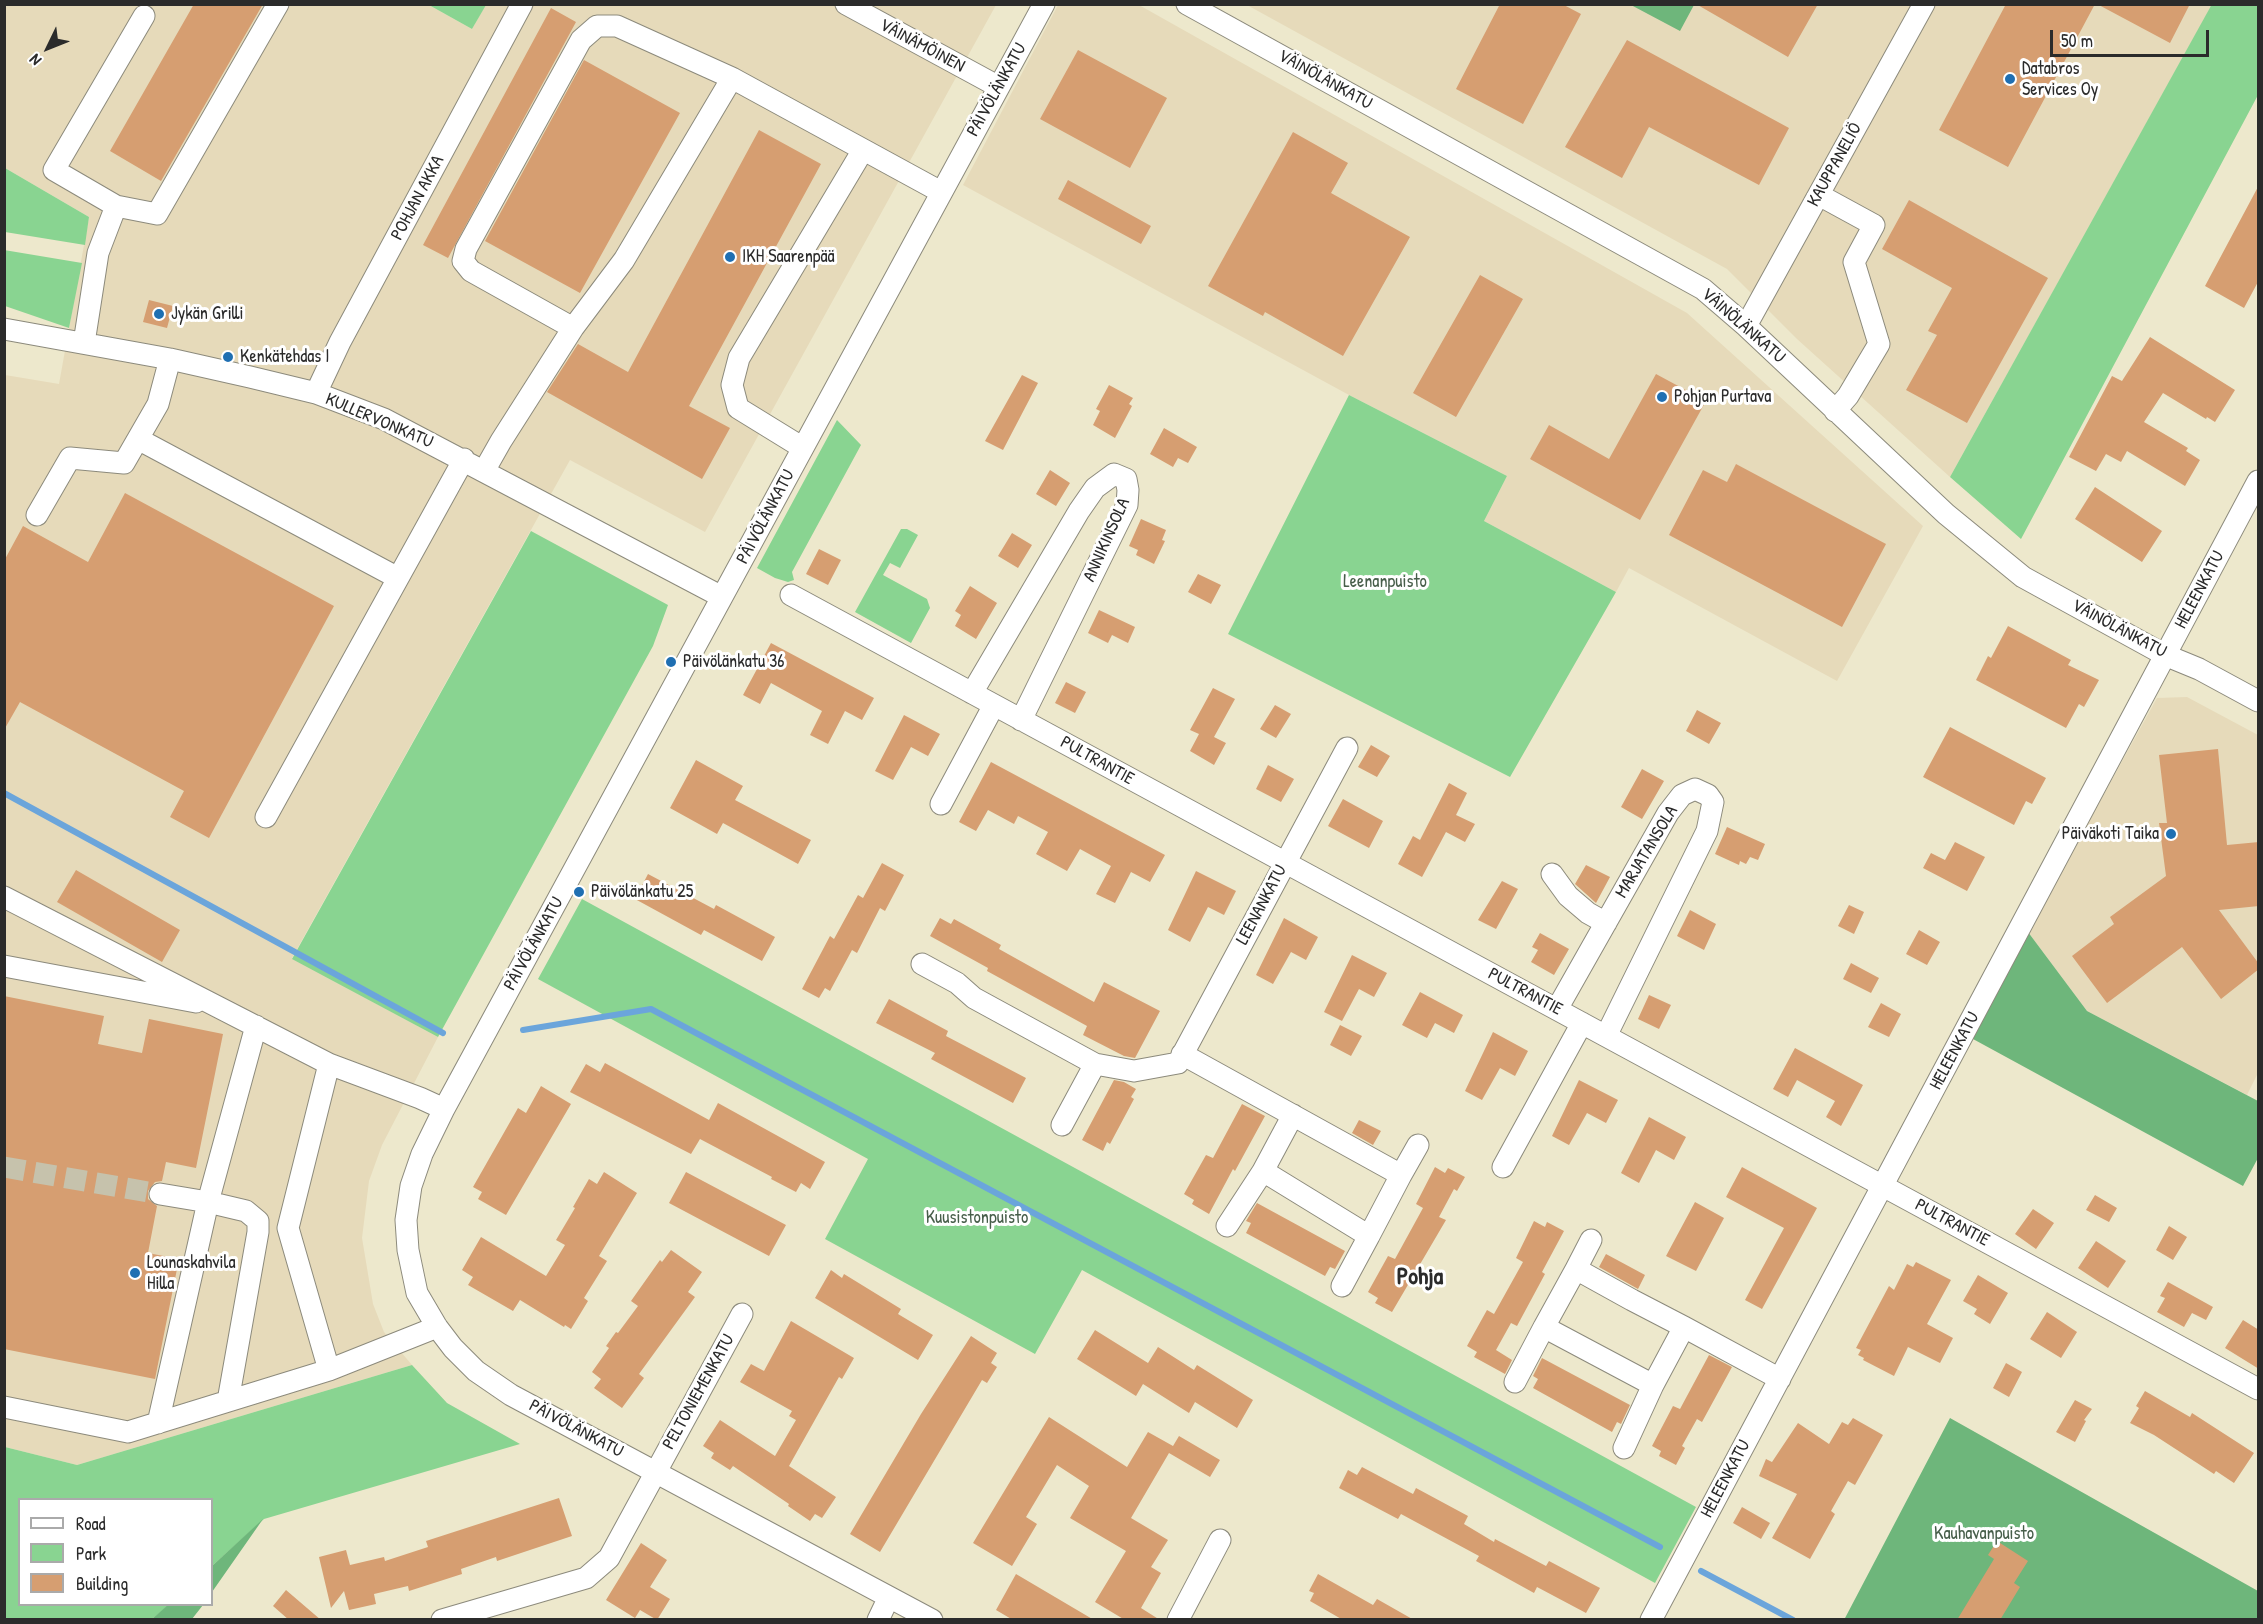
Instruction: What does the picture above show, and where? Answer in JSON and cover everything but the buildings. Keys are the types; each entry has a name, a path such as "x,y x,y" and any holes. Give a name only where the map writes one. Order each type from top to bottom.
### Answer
{"street":[{"path":"144,16 54,170 116,206 157,214 278,4"},
{"name":"POHJAN AKKA","path":"316,393 328,365 522,4"},
{"name":"VÄINÄMÖINEN","path":"846,4 999,87"},
{"name":"PÄIVÖLÄNKATU","path":"932,1620 511,1395 476,1371 453,1348 437,1327 417,1293 408,1250 406,1220 411,1186 422,1154 444,1109 1044,4"},
{"name":"VÄINÖLÄNKATU","path":"1187,4 1702,289 1746,326 1946,514 2023,577 2165,655 2199,669 2259,701"},
{"name":"KAUPPANELIÖ","path":"1746,326 1924,4"},
{"path":"573,328 471,271 463,261 466,249 581,40 597,26 617,26 732,78 941,192"},
{"path":"484,471 573,328 624,260 732,78"},
{"path":"803,448 738,408 732,385 739,358 863,150"},
{"path":"1819,195 1874,225 1854,261 1879,344 1848,396 1835,411"},
{"path":"84,343 98,254 116,206"},
{"name":"KULLERVONKATU","path":"4,328 170,359 316,393 384,419 464,459 722,597"},
{"path":"37,515 70,458 124,463 158,405 170,359"},
{"path":"138,439 398,578"},
{"path":"266,818 464,459"},
{"name":"ANNIKINSOLA","path":"972,693 1075,518 1095,489 1114,474 1126,479 1128,490 1126,505 1021,720"},
{"name":"HELEENKATU","path":"1651,1620 2259,481"},
{"name":"PULTRANTIE","path":"791,595 2259,1389"},
{"path":"941,804 994,705"},
{"name":"LEENANKATU","path":"1180,1058 1347,748"},
{"name":"MARJATANSOLA","path":"1557,1010 1668,813 1682,795 1695,789 1708,795 1713,802 1707,831 1606,1036"},
{"path":"1552,874 1568,896 1588,913 1606,923"},
{"path":"4,897 329,1064 444,1109"},
{"path":"922,964 957,983 974,998 1095,1064 1134,1071 1180,1058 1293,1115 1401,1175"},
{"path":"4,966 220,1007"},
{"path":"1503,1167 1582,1023"},
{"path":"158,1423 208,1202 256,1026"},
{"path":"329,1064 288,1228 329,1370"},
{"path":"1062,1125 1095,1064"},
{"path":"1227,1226 1263,1171 1293,1115"},
{"path":"1342,1286 1418,1145"},
{"path":"1263,1171 1369,1236"},
{"path":"160,1194 246,1211 258,1221 258,1232 228,1401"},
{"path":"1515,1382 1591,1240"},
{"path":"1576,1269 1780,1379"},
{"name":"PELTONIEMENKATU","path":"442,1620 586,1578 609,1558 742,1314"},
{"path":"4,1407 128,1432 329,1370 437,1327"},
{"path":"1544,1327 1653,1385"},
{"path":"1624,1449 1653,1385 1684,1327"},
{"path":"1178,1620 1220,1540"},
{"path":"878,1620 890,1597"}],"shaded area":[{"path":"486,4 996,5 705,532 570,460 292,958 438,1037 382,1145 369,1181 362,1238 373,1304 384,1332 412,1365 77,1465 5,1447 5,375 59,384 89,217 5,168 5,5 429,5 472,29"},
{"path":"1058,5 1139,5 1687,313 1923,526 1837,681 1629,568 1616,592 1484,521 1507,476 1349,395 963,185"},
{"path":"1247,5 2212,5 1950,477 1797,339 1727,269"},
{"name":"Päiväkoti Taika","path":"2187,697 2258,735 2258,1073 2247,1095 2087,1011 2028,932 2157,698"}],"green space":[{"path":"1694,4 1680,31 1631,5"},
{"path":"2212,4 2258,5 2258,95 2021,539 1950,477"},
{"path":"429,5 486,5 472,29"},
{"path":"5,168 89,217 85,245 5,232"},
{"path":"4,250 82,263 69,328 5,306"},
{"name":"Leenanpuisto","path":"1349,395 1507,476 1484,521 1616,592 1510,777 1228,634"},
{"path":"837,420 861,445 792,572 794,580 788,582 775,578 757,568"},
{"path":"901,529 907,529 918,535 900,568 890,563 883,575 927,599 930,608 911,643 855,612"},
{"path":"531,531 668,605 653,646 438,1037 292,959"},
{"name":"Kuusistonpuisto","path":"582,899 1696,1507 1655,1583 1082,1270 1035,1354 825,1239 868,1159 538,979"},
{"path":"2028,932 2087,1011 2258,1101 2258,1158 2243,1186 1973,1039"},
{"path":"412,1365 447,1403 520,1444 264,1519 213,1565 213,1498 18,1498 18,1606 168,1606 152,1619 5,1620 5,1447 77,1465"},
{"name":"Kauhavanpuisto","path":"1950,1418 2258,1591 2258,1619 1844,1620"},
{"path":"263,1519 213,1591 213,1565"},
{"path":"167,1606 202,1606 192,1619 152,1619"}],"waterway":[{"path":"4,793 443,1033"},
{"path":"523,1030 651,1009 1660,1547"},
{"path":"1701,1571 1793,1620"}],"tunnel":[{"path":"4,1167 160,1194"}],"place":[{"name":"Databros Services Oy","path":"2010,79"},
{"name":"IKH Saarenpää","path":"730,257"},
{"name":"Jykän Grilli","path":"159,314"},
{"name":"Kenkätehdas I","path":"228,357"},
{"name":"Pohjan Purtava","path":"1662,397"},
{"name":"Päivölänkatu 36","path":"671,662"},
{"name":"Päiväkoti Taika","path":"2171,834"},
{"name":"Päivölänkatu 25","path":"579,892"},
{"name":"Lounaskahvila Hilla","path":"135,1273"}],"district":[{"name":"Pohja","path":"1420,1278"}]}
